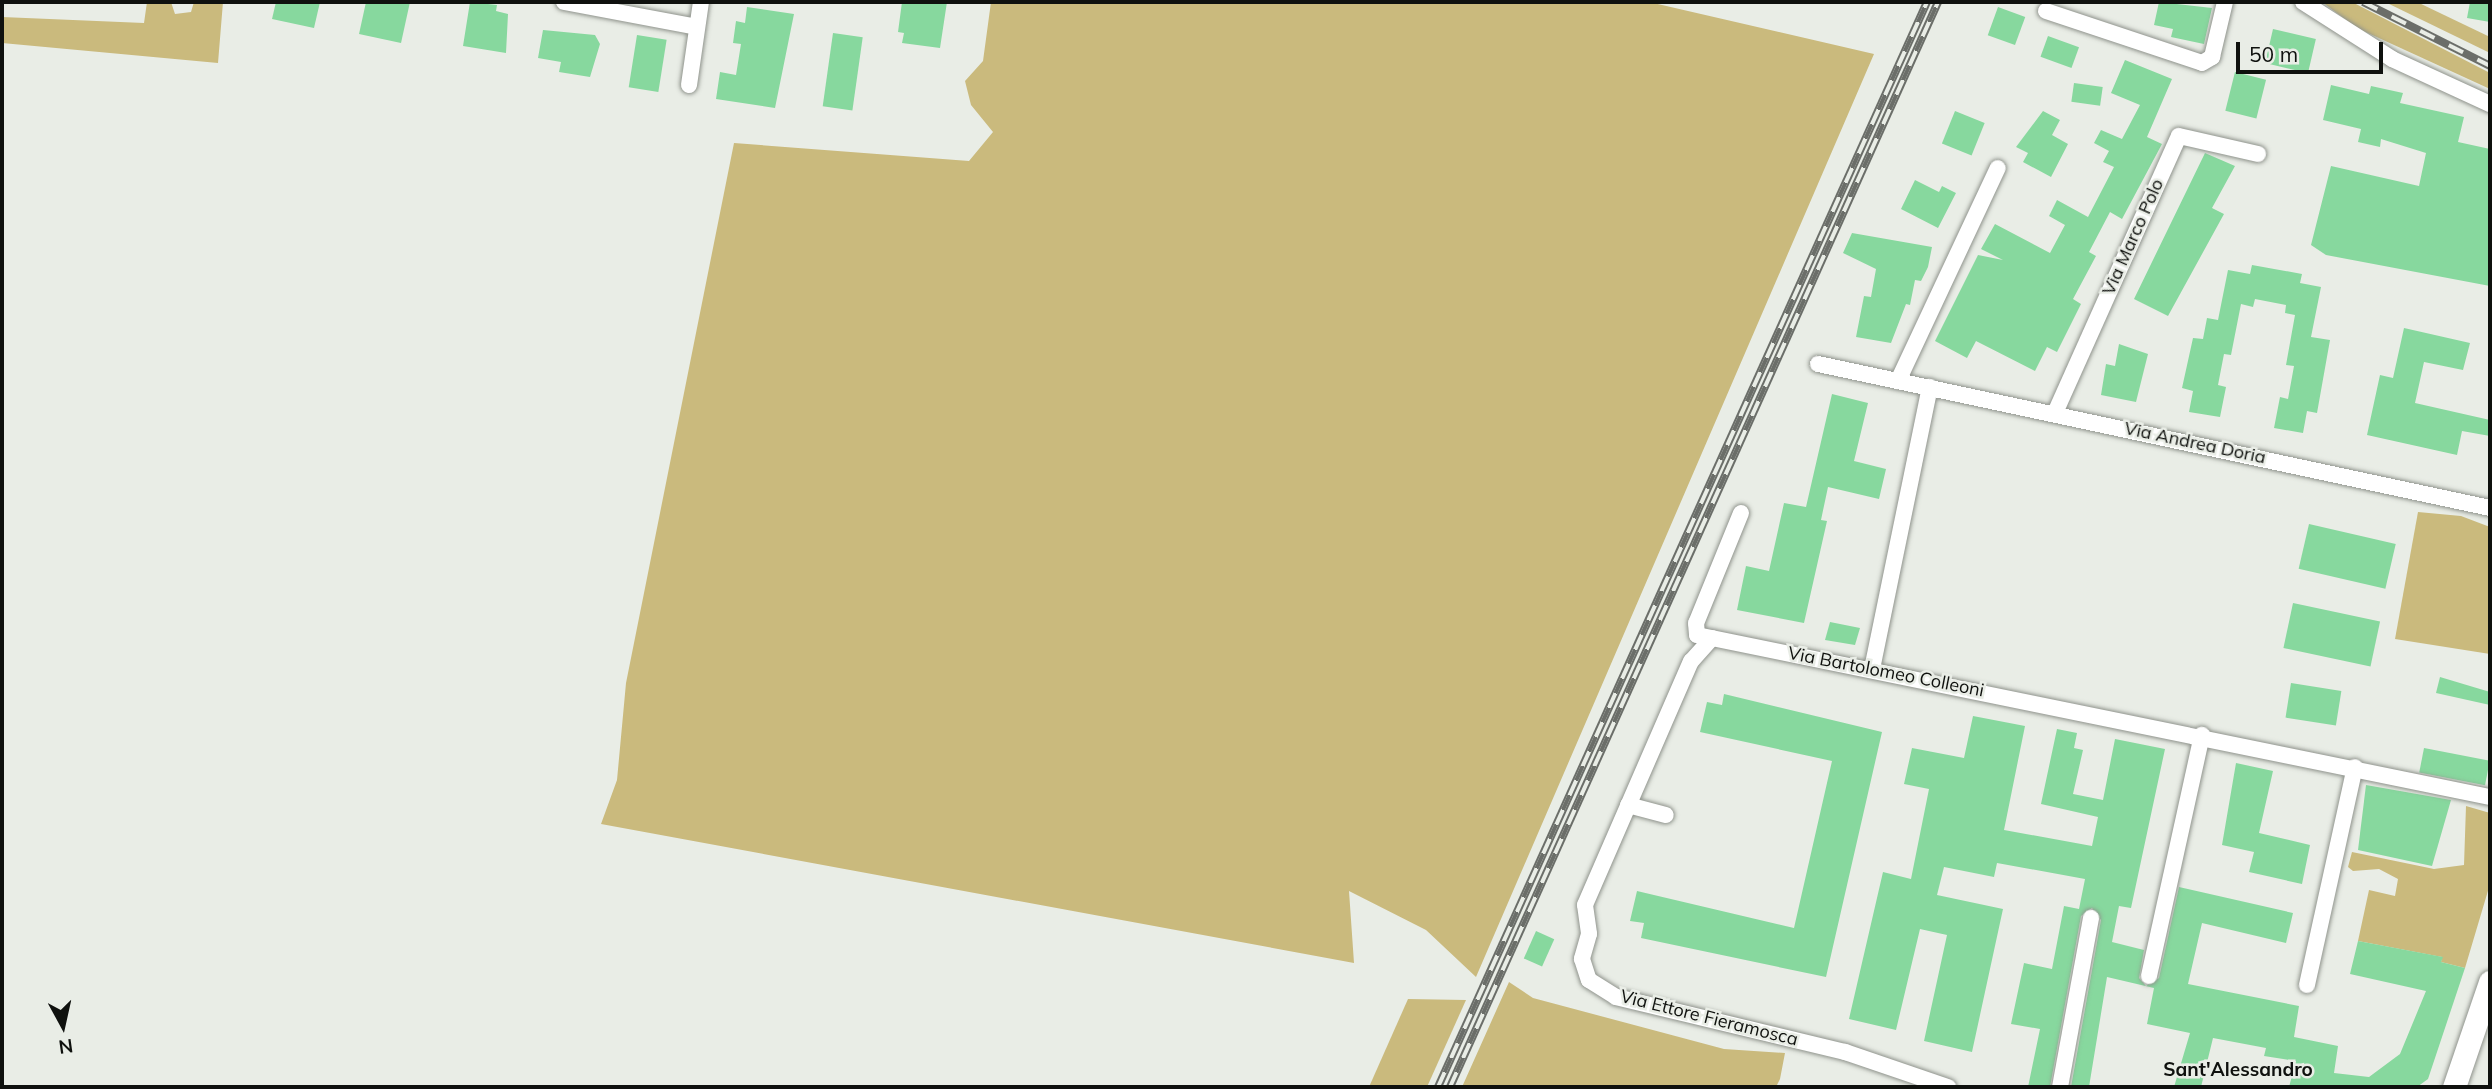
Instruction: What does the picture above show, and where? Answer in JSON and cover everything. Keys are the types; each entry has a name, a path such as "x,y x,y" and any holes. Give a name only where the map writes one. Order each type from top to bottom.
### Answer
{"main road":[{"path":"2454,1087 2490,982"}],"street":[{"path":"564,2 698,27"},
{"path":"689,85 701,2"},
{"path":"2046,11 2202,63 2212,57 2225,2"},
{"path":"2303,2 2392,59 2490,104"},
{"name":"Via Marco Polo","path":"2055,413 2179,136 2258,154"},
{"path":"1898,381 1998,168"},
{"name":"Via Andrea Doria","path":"1818,364 2490,508"},
{"path":"1872,669 1930,387"},
{"path":"1713,638 1697,635 1696,623 1741,513"},
{"name":"Via Bartolomeo Colleoni","path":"1713,638 2355,766 2490,797"},
{"name":"Via Ettore Fieramosca","path":"1713,638 1690,661 1585,905 1589,934 1582,959 1589,980 1616,997 1845,1052 1948,1087"},
{"path":"2149,976 2202,735"},
{"path":"2307,985 2355,766"},
{"path":"1628,805 1666,815"},
{"path":"2060,1087 2091,918"}],"shaded area":[{"path":"147,2 171,2 175,14 191,12 194,2 223,2 218,63 2,43 2,17 144,23"},
{"path":"991,2 1649,2 1874,54 1476,977 1426,930 1349,891 1354,963 601,824 617,780 626,683 734,143 969,161 993,132 971,105 965,81 983,61"},
{"path":"2322,2 2352,2 2490,73 2490,89 2357,28"},
{"path":"2385,2 2417,2 2490,37 2490,53"},
{"path":"2418,512 2461,516 2490,527 2490,654 2395,639"},
{"path":"2466,806 2490,813 2490,884 2465,968 2441,962 2442,957 2358,941 2369,890 2395,896 2398,879 2379,869 2353,871 2348,867 2352,852 2434,869 2464,865"},
{"path":"1509,982 1533,998 1724,1049 1785,1053 1780,1079 1776,1087 1462,1087"},
{"path":"1408,999 1466,1000 1427,1087 1369,1087"}],"building":[{"path":"276,2 320,2 314,28 272,19"},
{"path":"366,2 410,2 401,43 359,34"},
{"path":"470,2 497,5 496,11 508,14 506,53 463,46"},
{"path":"902,2 947,2 940,48 902,43 904,33 898,32"},
{"path":"2159,2 2212,8 2204,44 2171,37 2173,29 2154,25"},
{"path":"2470,2 2490,2 2490,22 2467,18"},
{"path":"747,7 794,14 775,108 716,99 720,72 736,75 741,44 733,43 736,21 745,23"},
{"path":"1998,7 2025,17 2015,45 1988,35"},
{"path":"2273,29 2316,39 2308,73 2265,63"},
{"path":"543,30 595,35 600,44 590,77 559,72 561,62 538,58"},
{"path":"833,33 863,37 852,110 823,106"},
{"path":"637,35 667,40 658,92 629,87"},
{"path":"2048,36 2079,47 2071,68 2040,57"},
{"path":"2125,60 2172,79 2147,137 2162,144 2122,219 2110,212 2089,252 2096,256 2073,299 2081,304 2057,352 2047,347 2035,371 1976,341 1967,358 1935,341 1978,255 2003,260 1981,249 1995,224 2050,253 2065,225 2049,216 2057,200 2088,217 2114,167 2103,162 2109,151 2094,143 2101,130 2122,139 2140,105 2111,93"},
{"path":"2235,72 2266,80 2256,119 2225,111"},
{"path":"2074,83 2103,87 2100,106 2071,102"},
{"path":"2331,85 2369,94 2371,86 2403,93 2400,103 2464,117 2458,142 2490,149 2490,286 2326,255 2311,245 2331,166 2419,186 2426,153 2381,139 2380,147 2358,142 2361,129 2323,120"},
{"path":"1955,111 1985,123 1972,155 1942,143"},
{"path":"2043,111 2060,120 2052,135 2068,144 2051,177 2023,162 2028,153 2016,147"},
{"path":"2205,153 2235,166 2212,208 2224,214 2168,316 2134,299"},
{"path":"1915,180 1939,192 1942,186 1956,193 1938,228 1901,209"},
{"path":"1852,233 1932,247 1928,267 1921,281 1915,280 1910,305 1906,304 1891,343 1856,337 1864,296 1871,297 1876,269 1843,253"},
{"path":"2252,265 2302,274 2300,283 2321,287 2311,337 2330,340 2317,413 2307,411 2303,433 2274,428 2280,397 2288,399 2294,366 2286,365 2295,315 2285,313 2286,305 2255,299 2253,307 2241,304 2231,355 2224,354 2218,385 2226,387 2220,417 2189,412 2193,391 2182,388 2193,338 2203,339 2207,318 2218,320 2228,270 2250,274"},
{"path":"2404,328 2470,343 2463,370 2424,362 2415,403 2490,420 2490,436 2462,431 2457,455 2367,435 2380,375 2393,378"},
{"path":"2119,344 2148,354 2136,402 2101,395 2106,364 2115,366"},
{"path":"1832,394 1868,403 1854,461 1886,469 1879,499 1828,487 1821,520 1827,521 1804,623 1737,610 1746,566 1769,571 1784,503 1806,507"},
{"path":"2309,524 2396,544 2385,589 2299,569"},
{"path":"2293,603 2380,622 2370,666 2283,648"},
{"path":"1830,622 1860,628 1855,645 1825,640"},
{"path":"2440,677 2490,692 2490,705 2436,693"},
{"path":"2291,683 2341,691 2336,726 2286,718"},
{"path":"1724,694 1882,732 1826,977 1641,938 1644,923 1630,921 1637,891 1794,928 1832,761 1700,732 1707,702 1722,705"},
{"path":"1973,716 2025,726 2004,830 2092,846 2098,817 2041,804 2057,729 2077,733 2074,748 2083,750 2073,794 2103,800 2115,739 2165,749 2131,908 2119,906 2112,942 2144,950 2139,978 2146,986 2159,978 2179,887 2293,913 2286,943 2202,923 2188,984 2299,1006 2294,1037 2338,1046 2334,1073 2369,1077 2400,1054 2426,991 2350,974 2358,941 2443,957 2441,962 2465,968 2428,1079 2417,1087 2289,1087 2296,1061 2264,1056 2266,1048 2213,1038 2201,1087 2174,1087 2190,1033 2147,1024 2154,988 2107,977 2089,1087 2071,1087 2101,920 2092,908 2081,916 2050,1087 2028,1087 2040,1029 2011,1024 2024,963 2052,969 2064,906 2079,909 2085,879 1997,863 1994,877 1944,867 1937,895 2003,909 1972,1052 1924,1041 1947,935 1920,929 1896,1030 1849,1019 1883,872 1911,879 1929,789 1904,784 1912,748 1964,758"},
{"path":"2424,748 2490,761 2485,785 2419,773"},
{"path":"2236,763 2273,771 2259,833 2310,845 2302,884 2249,872 2254,852 2222,845"},
{"path":"2366,785 2451,800 2432,866 2358,850"},
{"path":"1536,931 1554,939 1542,967 1524,958"}],"railway":[{"path":"1438,1087 1927,2"},
{"path":"1450,1087 1938,2"},
{"path":"2363,2 2490,66"}],"district":[{"name":"Sant'Alessandro","path":"2238,1070"}]}
